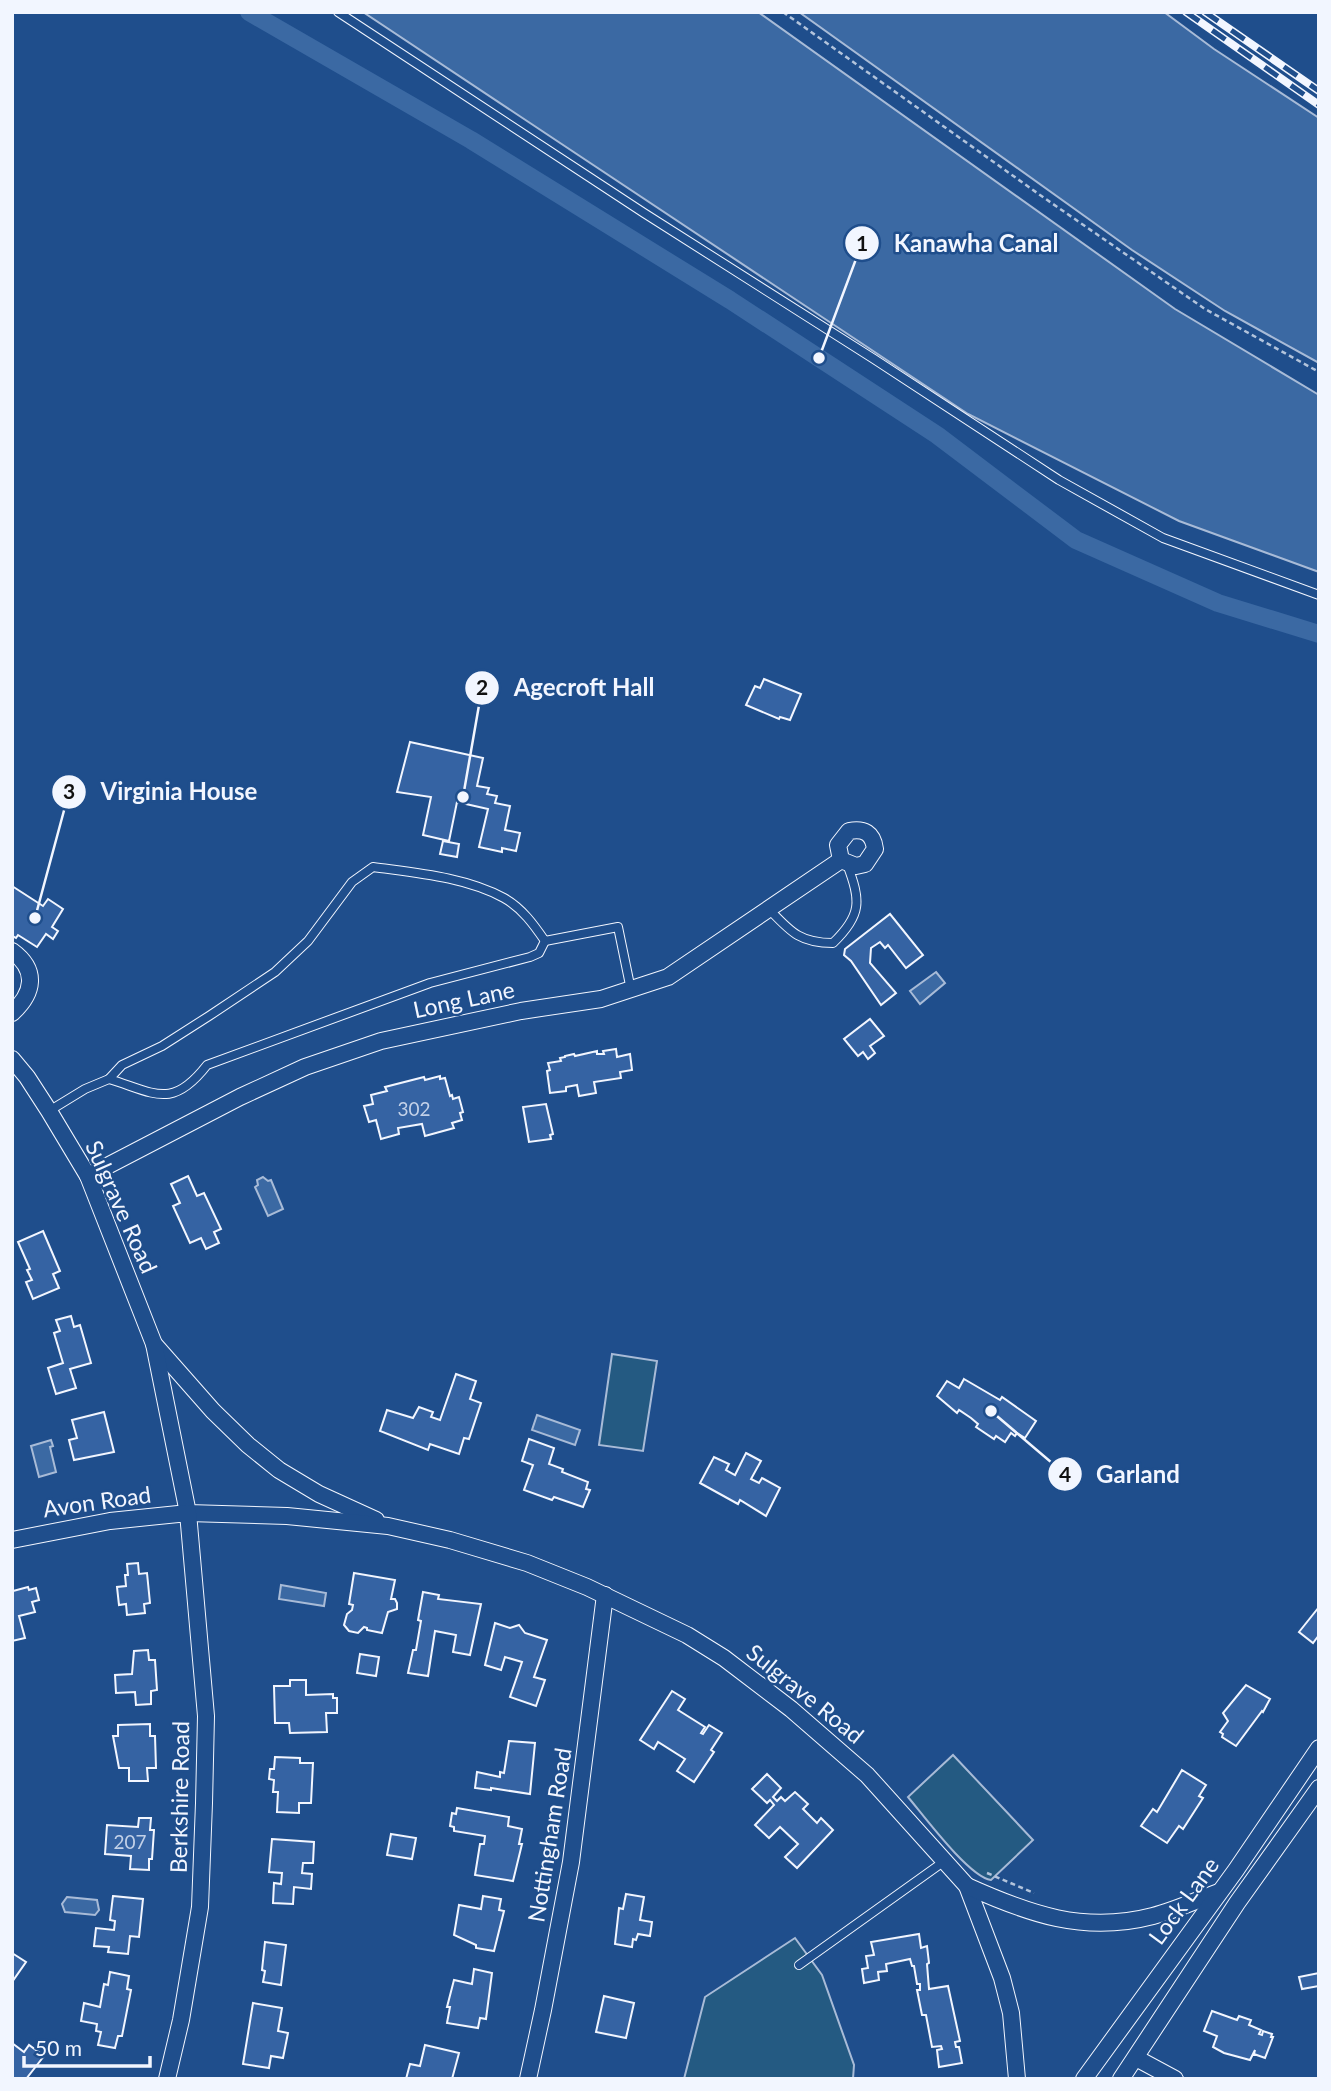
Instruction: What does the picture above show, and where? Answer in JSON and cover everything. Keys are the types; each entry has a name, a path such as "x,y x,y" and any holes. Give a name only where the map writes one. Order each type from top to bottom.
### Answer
{"street":[{"name":"Long Lane","path":"88,1175 240,1097 305,1067 381,1041 520,1011 601,999 668,977 768,908 844,862"},
{"path":"12,951 27,967 31,984 28,995 12,1013"},
{"name":"Sulgrave Road","path":"12,1059 27,1077 88,1175 154,1344 188,1513 287,1516 388,1525 450,1540 527,1563 605,1595 687,1635 724,1658 792,1709 867,1775 967,1886 1002,1978 1011,2013 1017,2079"},
{"name":"Sulgrave Road","path":"154,1344 213,1412 279,1470 319,1494 388,1525"},
{"name":"Avon Road","path":"12,1539 110,1521 188,1513"},
{"name":"Berkshire Road","path":"167,2079 181,2020 200,1907 204,1803 206,1716 188,1513"},
{"name":"Nottingham Road","path":"528,2079 571,1862 605,1595"},
{"name":"Lock Lane","path":"1084,2079 1319,1748"},
{"path":"1121,2079 1237,1903 1319,1788"},
{"path":"967,1886 1013,1907 1048,1918 1089,1923 1154,1916 1219,1892"},
{"path":"1136,2058 1175,2079"}],"lane":[{"path":"338,12 1059,480 1163,538 1319,596"},
{"path":"768,908 790,932 813,943 833,943 855,919 857,897 844,862"},
{"path":"49,1111 85,1089 109,1079 122,1065 162,1046 275,972 308,942 352,882 373,867 465,883 505,899 529,918 545,941"},
{"path":"545,941 618,927 631,989"},
{"path":"109,1079 161,1096 178,1093 195,1080 207,1065 429,983 530,957 539,953 545,941"},
{"path":"799,1965 946,1860"}],"path":[{"path":"783,12 1205,309 1319,372"},
{"path":"987,1873 1034,1893"}],"shaded area":[{"path":"363,12 758,12 1175,309 1319,395 1319,572 1179,521 968,414"},
{"path":"799,12 1164,12 1214,49 1319,118 1319,363 1225,311 1132,250"},
{"path":"936,972 945,983 920,1004 910,991"},
{"path":"263,1177 271,1180 283,1209 268,1216 255,1187 258,1185 257,1180"},
{"path":"612,1354 657,1361 643,1451 599,1445"},
{"path":"537,1415 580,1430 575,1445 532,1430"},
{"path":"51,1440 56,1472 39,1477 31,1446"},
{"path":"281,1585 326,1593 324,1606 279,1599"},
{"path":"953,1755 1033,1840 991,1880 959,1857 908,1797"},
{"path":"67,1897 97,1900 99,1910 95,1915 65,1912 62,1904"},
{"path":"795,1938 822,1975 854,2065 853,2079 684,2079 705,1997"}],"building":[{"path":"764,679 801,694 790,720 779,719 746,705 755,686 760,688"},
{"path":"410,742 483,758 477,786 489,788 487,794 497,796 495,803 510,806 505,830 520,833 516,851 502,848 502,852 479,847 488,809 457,802 449,841 423,835 431,797 397,792"},
{"path":"443,841 459,844 457,857 440,854"},
{"path":"12,886 43,906 48,899 63,909 52,927 58,931 53,939 46,934 37,947 18,935 16,938 12,936"},
{"path":"890,914 923,955 906,968 888,945 885,948 880,942 871,948 870,963 896,993 881,1005 844,955 845,949"},
{"path":"870,1019 884,1036 870,1046 875,1053 868,1059 863,1052 858,1056 844,1039"},
{"path":"616,1049 617,1057 630,1054 632,1070 620,1072 621,1078 594,1082 596,1093 579,1096 577,1085 566,1087 566,1091 550,1093 548,1063 561,1061 560,1058 574,1054 575,1056 597,1051 597,1054 604,1054 603,1051"},
{"path":"440,1076 440,1079 445,1078 450,1096 452,1095 453,1099 459,1097 462,1120 452,1123 454,1128 425,1136 422,1124 398,1128 399,1134 381,1139 376,1120 369,1122 364,1106 373,1104 371,1095 387,1091 385,1087 424,1077 425,1080"},
{"path":"546,1104 553,1134 550,1135 551,1139 529,1142 523,1107"},
{"path":"188,1176 197,1196 204,1193 221,1229 214,1232 219,1243 206,1249 201,1238 190,1243 173,1206 180,1203 171,1184"},
{"path":"43,1231 60,1271 53,1274 59,1288 33,1299 26,1282 32,1280 27,1270 30,1269 18,1242"},
{"path":"71,1316 74,1327 80,1325 91,1363 70,1369 76,1388 56,1394 48,1368 63,1363 54,1333 60,1331 56,1320"},
{"path":"456,1374 476,1381 470,1399 481,1403 469,1439 464,1438 459,1454 430,1444 428,1450 380,1431 387,1410 413,1418 419,1407 433,1412 431,1417 440,1420"},
{"path":"964,1379 1000,1400 1002,1397 1036,1421 1025,1438 1011,1433 1005,1442 996,1436 994,1439 976,1427 978,1424 971,1418 959,1410 957,1413 937,1396 947,1381 959,1388"},
{"path":"104,1412 114,1452 74,1460 69,1440 77,1438 72,1420"},
{"path":"529,1439 554,1448 549,1464 588,1482 586,1489 590,1490 583,1507 524,1490 533,1465 522,1461"},
{"path":"746,1453 761,1461 751,1479 759,1483 762,1478 780,1488 766,1516 740,1500 738,1504 700,1483 714,1457 729,1464 726,1470 735,1475"},
{"path":"138,1563 139,1574 147,1573 150,1603 144,1604 145,1613 127,1615 126,1604 119,1605 117,1587 126,1586 127,1564"},
{"path":"354,1573 395,1580 391,1599 395,1599 397,1609 388,1612 382,1633 364,1627 358,1633 349,1631 344,1625 353,1605 349,1604"},
{"path":"28,1587 29,1590 36,1588 39,1600 32,1602 35,1612 19,1616 25,1638 12,1641 13,1591"},
{"path":"423,1592 439,1595 438,1599 481,1604 470,1655 453,1652 456,1635 435,1631 428,1676 408,1673 413,1650 416,1650"},
{"path":"1319,1607 1319,1635 1313,1643 1299,1632"},
{"path":"495,1623 510,1628 519,1625 525,1633 547,1640 534,1677 545,1680 536,1706 510,1697 522,1662 505,1657 501,1670 485,1665"},
{"path":"148,1650 149,1660 155,1660 157,1690 151,1691 151,1704 136,1705 135,1692 116,1693 115,1675 132,1674 134,1651"},
{"path":"360,1654 379,1657 376,1676 357,1673"},
{"path":"290,1680 306,1680 306,1695 333,1694 333,1698 337,1698 337,1713 326,1713 327,1732 290,1733 289,1723 275,1723 274,1686 290,1686"},
{"path":"1246,1685 1270,1699 1236,1746 1222,1737 1220,1732 1228,1721 1223,1713"},
{"path":"672,1691 685,1699 678,1710 705,1727 701,1733 703,1734 709,1725 722,1733 711,1750 714,1752 694,1782 677,1771 685,1759 658,1742 654,1749 640,1740"},
{"path":"150,1724 150,1736 155,1736 156,1768 147,1768 148,1781 129,1781 129,1768 119,1768 113,1736 118,1736 118,1725"},
{"path":"509,1741 535,1743 530,1794 475,1788 477,1772 500,1777 500,1772 504,1773"},
{"path":"275,1757 300,1758 300,1763 313,1763 311,1803 299,1803 299,1813 277,1812 278,1792 273,1792 274,1780 269,1779 270,1769 274,1769"},
{"path":"1182,1770 1206,1785 1199,1796 1203,1798 1183,1829 1179,1826 1167,1843 1141,1826 1153,1809 1157,1812"},
{"path":"767,1774 781,1788 773,1797 777,1801 781,1797 785,1801 795,1792 808,1804 803,1809 817,1823 821,1818 833,1830 797,1868 785,1857 798,1844 780,1827 769,1838 755,1825 774,1805 770,1800 767,1803 752,1789"},
{"path":"457,1808 509,1817 508,1826 522,1829 519,1844 522,1844 513,1881 475,1875 480,1844 484,1844 485,1836 454,1831 454,1827 450,1826 452,1813 456,1814"},
{"path":"139,1818 151,1818 150,1830 154,1830 149,1870 130,1869 131,1856 105,1854 107,1825 138,1827"},
{"path":"391,1834 416,1838 412,1859 387,1855"},
{"path":"272,1839 314,1842 313,1863 303,1863 302,1873 312,1874 311,1889 294,1887 293,1904 273,1903 274,1883 281,1884 282,1873 269,1872"},
{"path":"626,1894 644,1897 640,1920 652,1922 650,1936 638,1934 636,1940 633,1939 632,1947 615,1944 619,1908 623,1909"},
{"path":"113,1896 143,1899 139,1937 130,1936 128,1954 108,1952 109,1947 94,1946 96,1928 114,1930 115,1921 110,1920"},
{"path":"483,1896 501,1899 499,1910 504,1911 494,1951 476,1948 476,1945 454,1935 459,1905 481,1909"},
{"path":"919,1934 921,1948 927,1946 929,1989 948,1986 960,2041 955,2042 956,2047 959,2047 962,2063 939,2067 937,2050 942,2049 941,2046 932,2047 926,2015 922,2015 917,1990 920,1990 920,1984 917,1984 910,1959 886,1964 887,1971 878,1972 879,1980 864,1983 862,1969 868,1968 866,1956 874,1955 871,1942"},
{"path":"265,1942 286,1945 281,1985 263,1982"},
{"path":"12,1953 26,1962 12,1982"},
{"path":"474,1969 492,1973 486,2019 480,2018 478,2028 447,2023 450,2007 447,2007 454,1980 472,1984"},
{"path":"110,1972 129,1976 127,1989 131,1990 122,2036 118,2036 115,2048 98,2045 101,2032 96,2031 97,2024 81,2021 84,2003 100,2007 104,1984 108,1985"},
{"path":"1319,1973 1319,1986 1302,1989 1299,1977"},
{"path":"604,1996 634,2003 626,2038 596,2032"},
{"path":"253,2003 282,2008 278,2031 288,2033 283,2058 271,2056 269,2068 243,2064"},
{"path":"1212,2011 1237,2020 1239,2016 1251,2020 1249,2025 1261,2030 1259,2034 1262,2035 1263,2031 1272,2034 1265,2058 1254,2054 1255,2050 1250,2060 1213,2047 1217,2036 1204,2031"},
{"path":"12,2043 24,2052 29,2045 44,2056 26,2079 12,2079"},
{"path":"425,2045 459,2053 452,2079 406,2079 410,2064 420,2066"}],"waterway":[{"path":"249,12 471,140 730,300 937,435 1076,540 1218,603 1319,634"}],"railway":[{"path":"1186,12 1319,105"},
{"path":"1205,12 1319,91"}],"place":[{"name":"Kanawha Canal","path":"819,358"},
{"name":"Agecroft Hall","path":"463,797"},
{"name":"Virginia House","path":"35,918"},
{"name":"Garland","path":"991,1411"}]}
